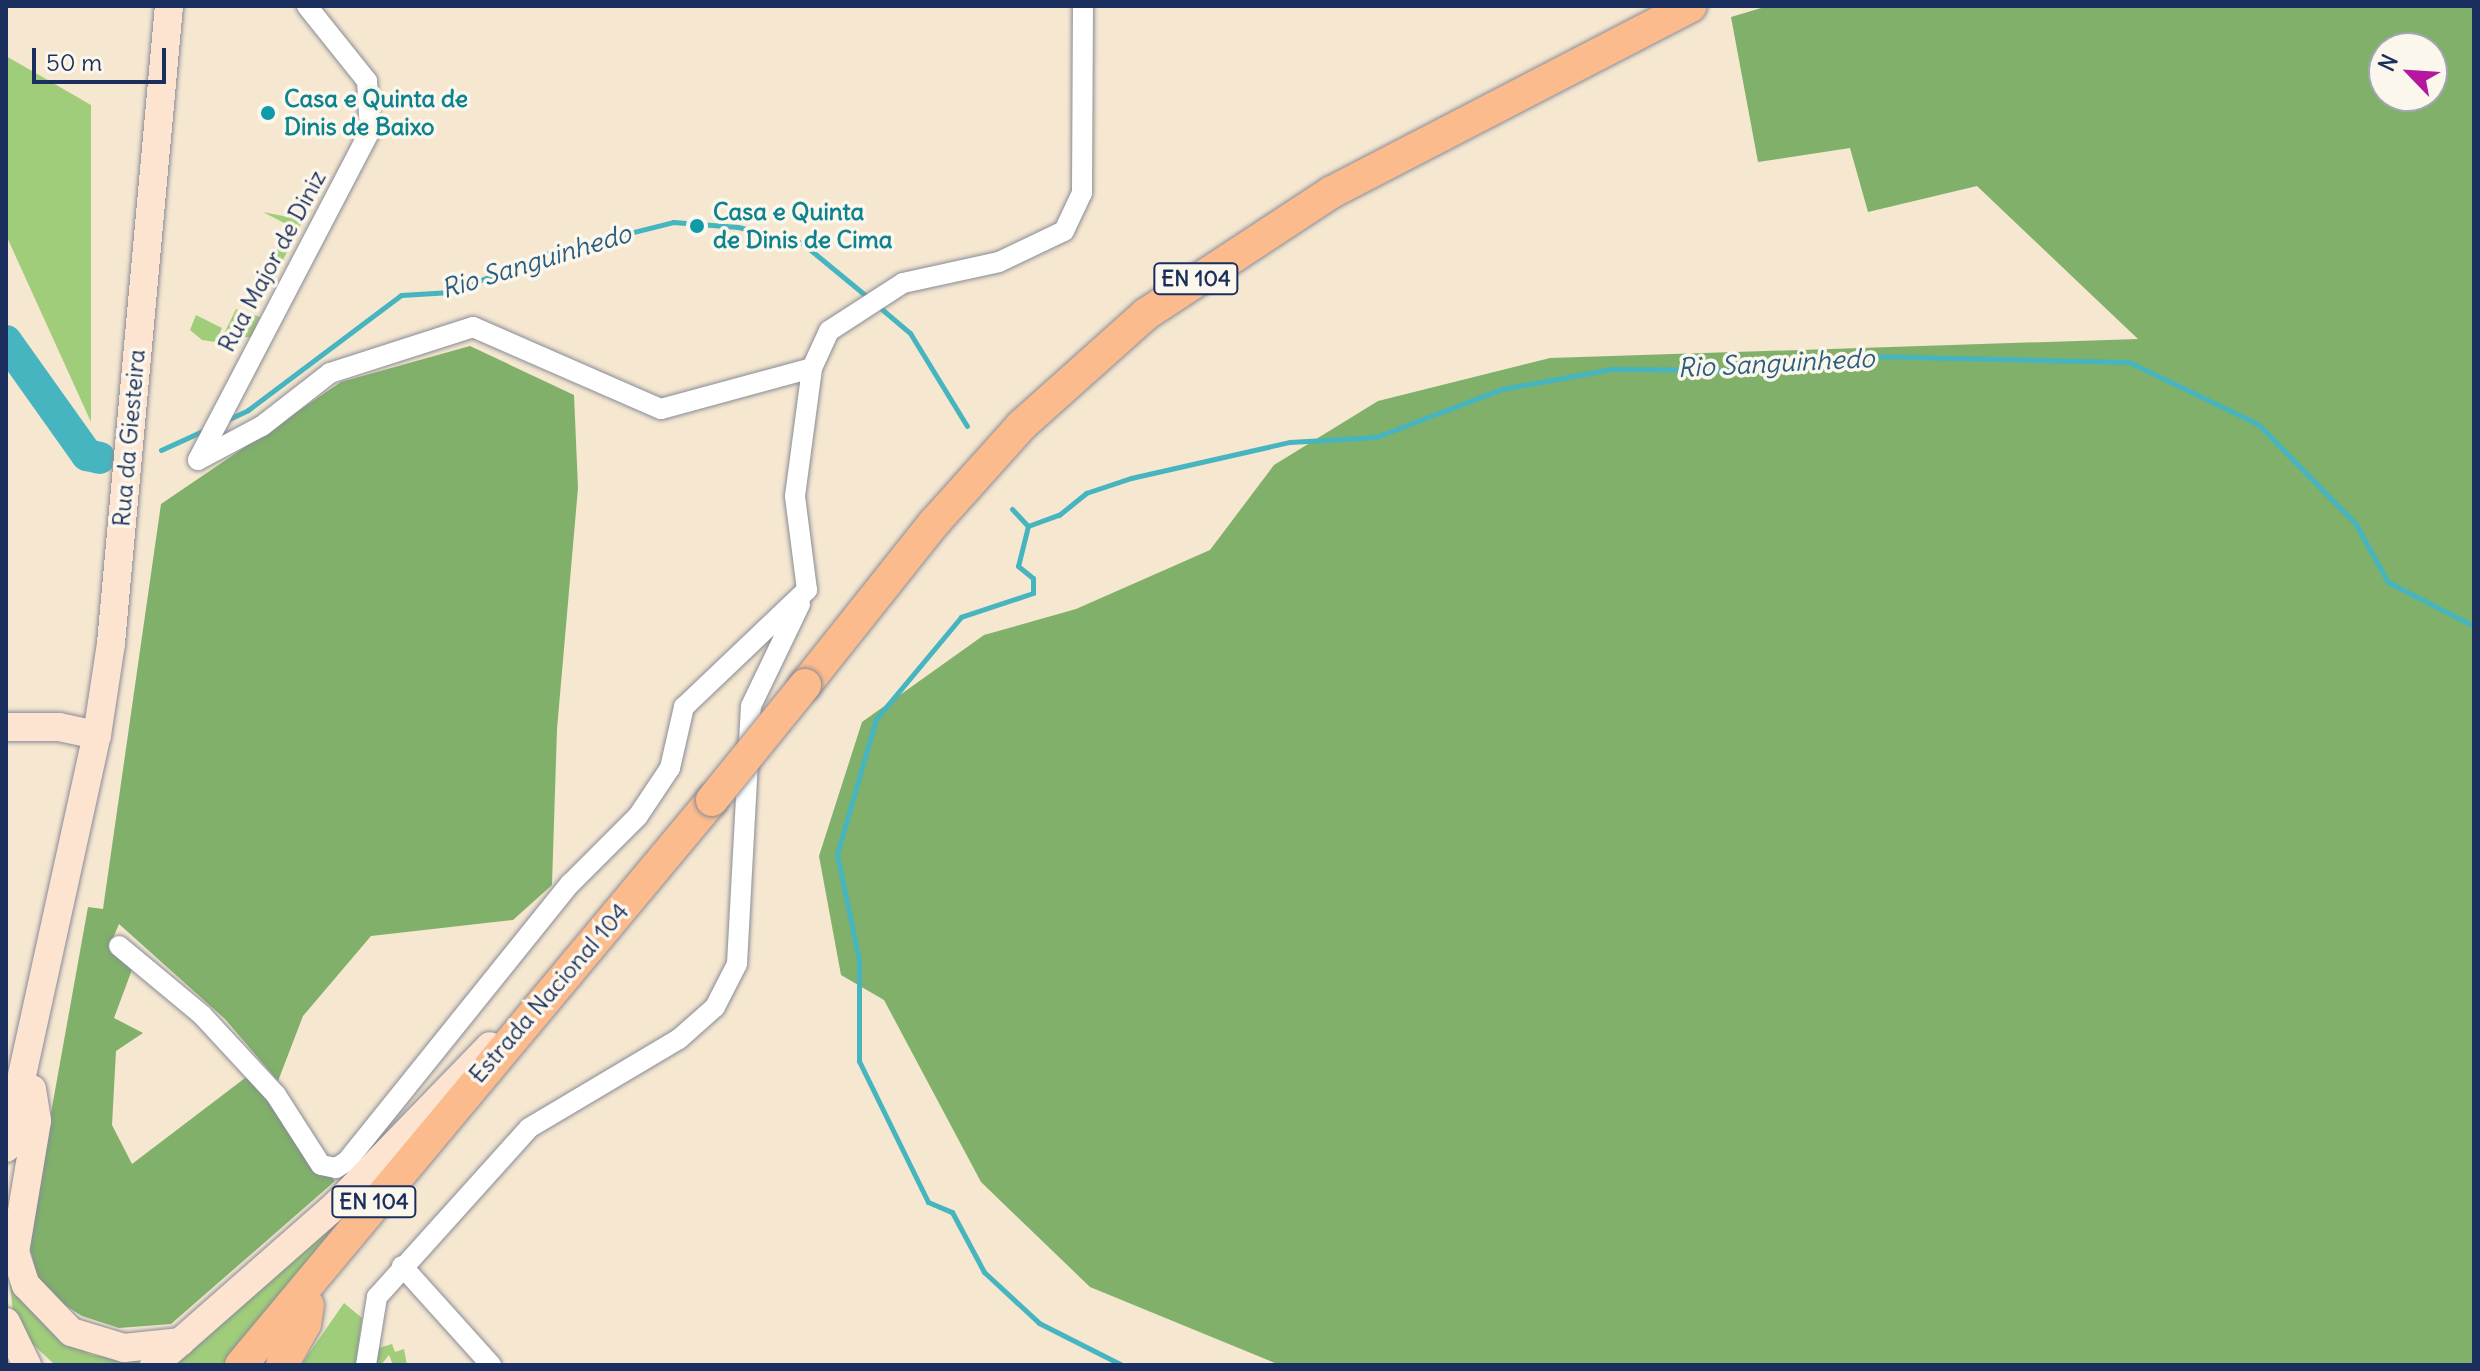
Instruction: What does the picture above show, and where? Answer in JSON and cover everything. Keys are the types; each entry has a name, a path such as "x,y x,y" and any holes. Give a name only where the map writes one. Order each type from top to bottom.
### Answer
{"main road":[{"name":"Rua da Giesteira","path":"68,866 97,735 111,643 169,6"},
{"name":"EN 104","path":"631,897 934,523 1022,425 1146,314 1332,192 1691,6"},
{"path":"6,727 59,727 97,735"},
{"path":"6,1236 68,866"},
{"path":"6,1148 68,866"},
{"name":"Estrada Nacional 104","path":"241,1365 508,1039 631,897"},
{"name":"Estrada Nacional 104","path":"259,1365 631,897"},
{"path":"154,1365 336,1205 496,1040 508,1039"},
{"path":"32,1089 37,1121 15,1252 26,1285 71,1332 124,1348 181,1342"},
{"path":"282,1365 305,1324 308,1305"},
{"path":"6,1322 27,1365"},
{"path":"6,1358 27,1365"}],"street":[{"name":"Rua Major de Diniz","path":"307,6 367,81 370,131 198,460 262,426 330,373 473,327 661,409 812,368"},
{"path":"366,1365 377,1297 529,1128 679,1039 715,1007 737,964 751,706 807,590 795,496 812,368 829,331 903,283 999,262 1064,231 1082,193 1083,6"},
{"path":"119,946 202,1015 276,1095 312,1157 321,1165 336,1168 570,884 638,816 670,768 684,707 807,590"},
{"path":"402,1266 491,1365"}],"green space":[{"path":"1768,6 2474,6 2474,1365 1280,1365 1090,1287 981,1182 884,1000 841,975 819,856 862,722 984,635 1076,609 1210,550 1274,465 1378,401 1550,358 2138,339 1977,186 1868,212 1850,148 1758,162 1731,17"},
{"path":"6,56 91,105 91,422 6,235"},
{"path":"263,212 303,220 282,262 273,258 290,226"},
{"path":"236,309 260,317 251,337 229,338 225,348 220,342"},
{"path":"196,315 222,328 216,342 202,340 190,330"},
{"path":"470,346 574,395 578,488 557,729 552,885 513,920 371,936 303,1016 278,1081 225,1019 119,924 110,945 133,967 114,1018 143,1033 116,1051 112,1125 132,1164 249,1075 335,1181 171,1324 119,1328 82,1316 60,1302 37,1276 28,1241 88,907 103,909 161,504 341,382"},
{"path":"399,1153 225,1365 170,1365"},
{"path":"10,1282 23,1303 68,1343 92,1355 140,1360 134,1365 55,1365 21,1333 13,1313"},
{"path":"344,1303 362,1318 356,1365 301,1365"},
{"path":"392,1344 395,1352 404,1349 407,1365 393,1365 389,1355 381,1365 373,1365 375,1349"}],"waterway":[{"name":"Rio Sanguinhedo","path":"227,420 248,410 401,295 451,292 546,254 673,222 738,227 802,243 870,299"},
{"name":"Rio Sanguinhedo","path":"878,306 910,333 967,426"},
{"name":"Rio Sanguinhedo","path":"6,341 87,455 100,458"},
{"name":"Rio Sanguinhedo","path":"1012,509 1028,526 1059,515 1086,493 1131,478 1290,442 1376,437 1502,389 1612,369 1734,370 1865,356 2129,362 2258,424 2355,523 2388,582 2474,626"},
{"name":"Rio Sanguinhedo","path":"161,450 207,429"},
{"path":"1028,526 1018,566 1033,578 1033,593 961,617 876,719 837,854 859,960 859,1061 928,1202 952,1212 984,1272 1039,1323 1122,1365"}],"place":[{"name":"Casa e Quinta de Dinis de Baixo","path":"268,113"},
{"name":"Casa e Quinta de Dinis de Cima","path":"697,226"}]}
